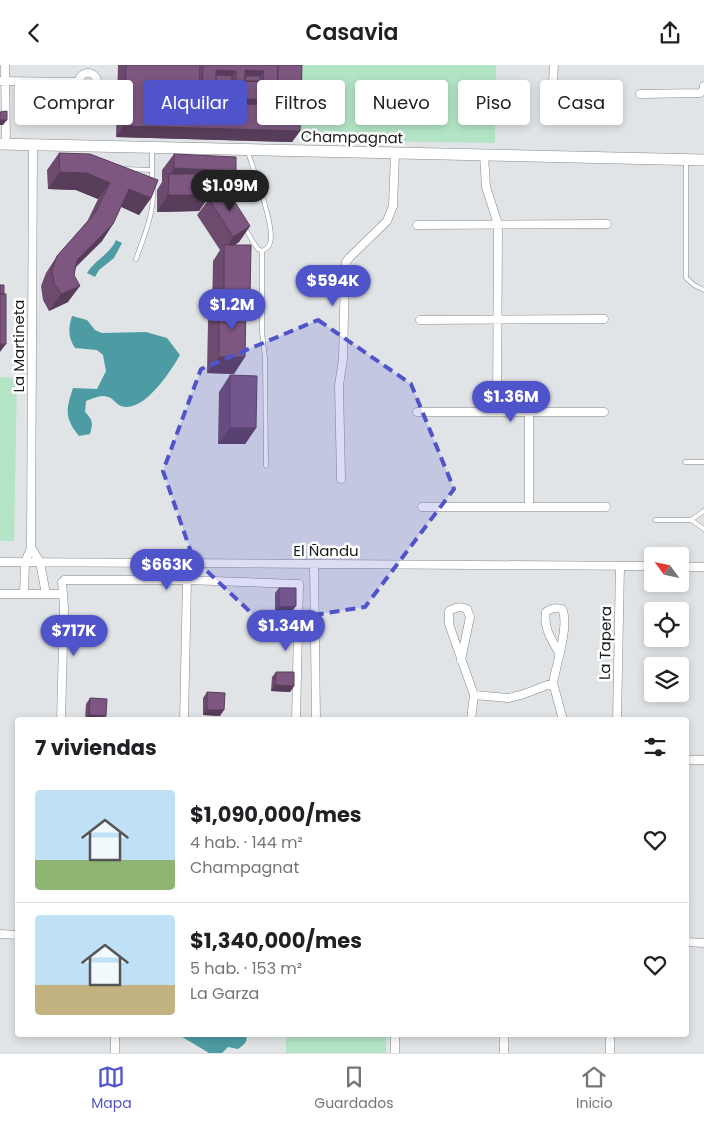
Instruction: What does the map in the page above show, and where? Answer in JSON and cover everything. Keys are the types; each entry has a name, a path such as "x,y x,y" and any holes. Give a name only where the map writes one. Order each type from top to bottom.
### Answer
{"street":[{"path":"3,144 3,81 5,65"},
{"path":"553,80 554,65"},
{"path":"640,94 700,93 704,90 704,86"},
{"name":"Champagnat","path":"3,144 704,160"},
{"name":"La Martineta","path":"31,548 33,145"},
{"path":"341,479 339,385 343,359 346,262 387,221 391,214 395,153"},
{"path":"484,155 486,187 498,224 497,412"},
{"path":"417,225 607,224"},
{"path":"420,320 604,319"},
{"path":"418,412 604,412"},
{"path":"529,412 529,507"},
{"path":"422,507 606,507"},
{"path":"24,594 25,562 31,548"},
{"path":"31,548 40,562 46,594"},
{"name":"El Ñandu","path":"0,562 644,567"},
{"path":"314,564 316,717"},
{"name":"La Tapera","path":"617,717 620,566"},
{"path":"689,567 704,567"},
{"path":"184,717 187,579"},
{"path":"61,717 64,608 62,582 64,580 187,579 299,584 296,717"},
{"path":"0,594 62,594"},
{"path":"461,660 470,617 467,609 455,607 449,611 448,619 461,660 474,695 471,717"},
{"path":"559,653 546,627 545,620 546,612 557,608 562,609 565,624 559,653 552,683 562,717"},
{"path":"474,695 508,698 552,683"},
{"path":"689,760 704,761"},
{"path":"0,935 15,935"},
{"path":"689,942 704,943"},
{"path":"115,1037 115,1053"},
{"path":"395,1037 395,1053"},
{"path":"504,1037 504,1053"},
{"path":"610,1037 610,1053"}],"lane":[{"path":"136,259 151,215 153,202 152,148"},
{"path":"247,150 271,227 271,242 262,251"},
{"path":"686,159 686,278 704,290"},
{"path":"118,171 128,169 152,170"},
{"path":"208,190 225,193 228,197"},
{"path":"241,221 253,242 262,251"},
{"path":"262,251 262,332 265,358 266,466"},
{"path":"685,462 704,462"},
{"path":"655,520 691,520 704,511"},
{"path":"691,520 704,529"}],"highlighted area":[{"path":"318,320 411,384 454,489 365,607 262,623 193,558 163,471 201,369"}],"green space":[{"path":"301,65 496,65 496,80 458,80 458,125 495,125 495,143 300,140 300,125 345,125 345,80 301,80"},
{"path":"0,377 17,378 14,541 0,541"},
{"path":"286,1037 386,1037 386,1053 286,1053"}],"water":[{"path":"116,240 122,243 114,258 99,270 95,277 87,273 110,249"},
{"path":"72,316 87,320 95,330 102,333 146,332 167,338 180,355 163,380 147,398 138,404 129,407 121,406 105,396 86,401 85,412 91,420 91,430 90,434 79,436 71,424 68,413 73,388 97,389 106,371 103,355 97,350 75,348 69,333"},
{"path":"182,1037 246,1037 244,1045 238,1049 228,1047 222,1053 209,1053"}],"building":[{"path":"126,65 200,65 200,80 143,80 143,125 247,125 247,104 257,104 257,125 300,125 300,131 124,126 133,125 133,80 126,80"},
{"path":"203,65 278,65 278,80 263,80 264,71 245,70 245,80 236,80 236,71 216,70 216,80 203,80"},
{"path":"278,65 302,65 302,80 278,80"},
{"path":"216,75 232,76 232,80 216,80"},
{"path":"245,76 260,76 260,80 257,81 245,80"},
{"path":"247,81 257,82 257,99 247,99"},
{"path":"7,111 7,120 0,120 0,112"},
{"path":"59,153 90,154 158,180 151,198 129,189 113,224 77,260 74,275 80,286 61,294 54,283 52,270 57,256 95,213 110,183 87,173 60,172"},
{"path":"174,154 236,157 236,171 174,168"},
{"path":"169,174 209,174 210,195 168,195"},
{"path":"226,188 250,226 233,237 209,199"},
{"path":"224,245 251,245 250,297 224,297"},
{"path":"0,285 4,285 4,294 0,294"},
{"path":"0,294 6,294 6,344 0,344"},
{"path":"219,305 246,305 245,357 219,357"},
{"path":"230,375 257,376 256,428 230,428"},
{"path":"279,588 296,588 296,606 279,607"},
{"path":"276,672 294,672 294,686 275,685"},
{"path":"207,692 225,693 224,710 207,710"},
{"path":"90,698 107,699 106,716 89,715"}]}
